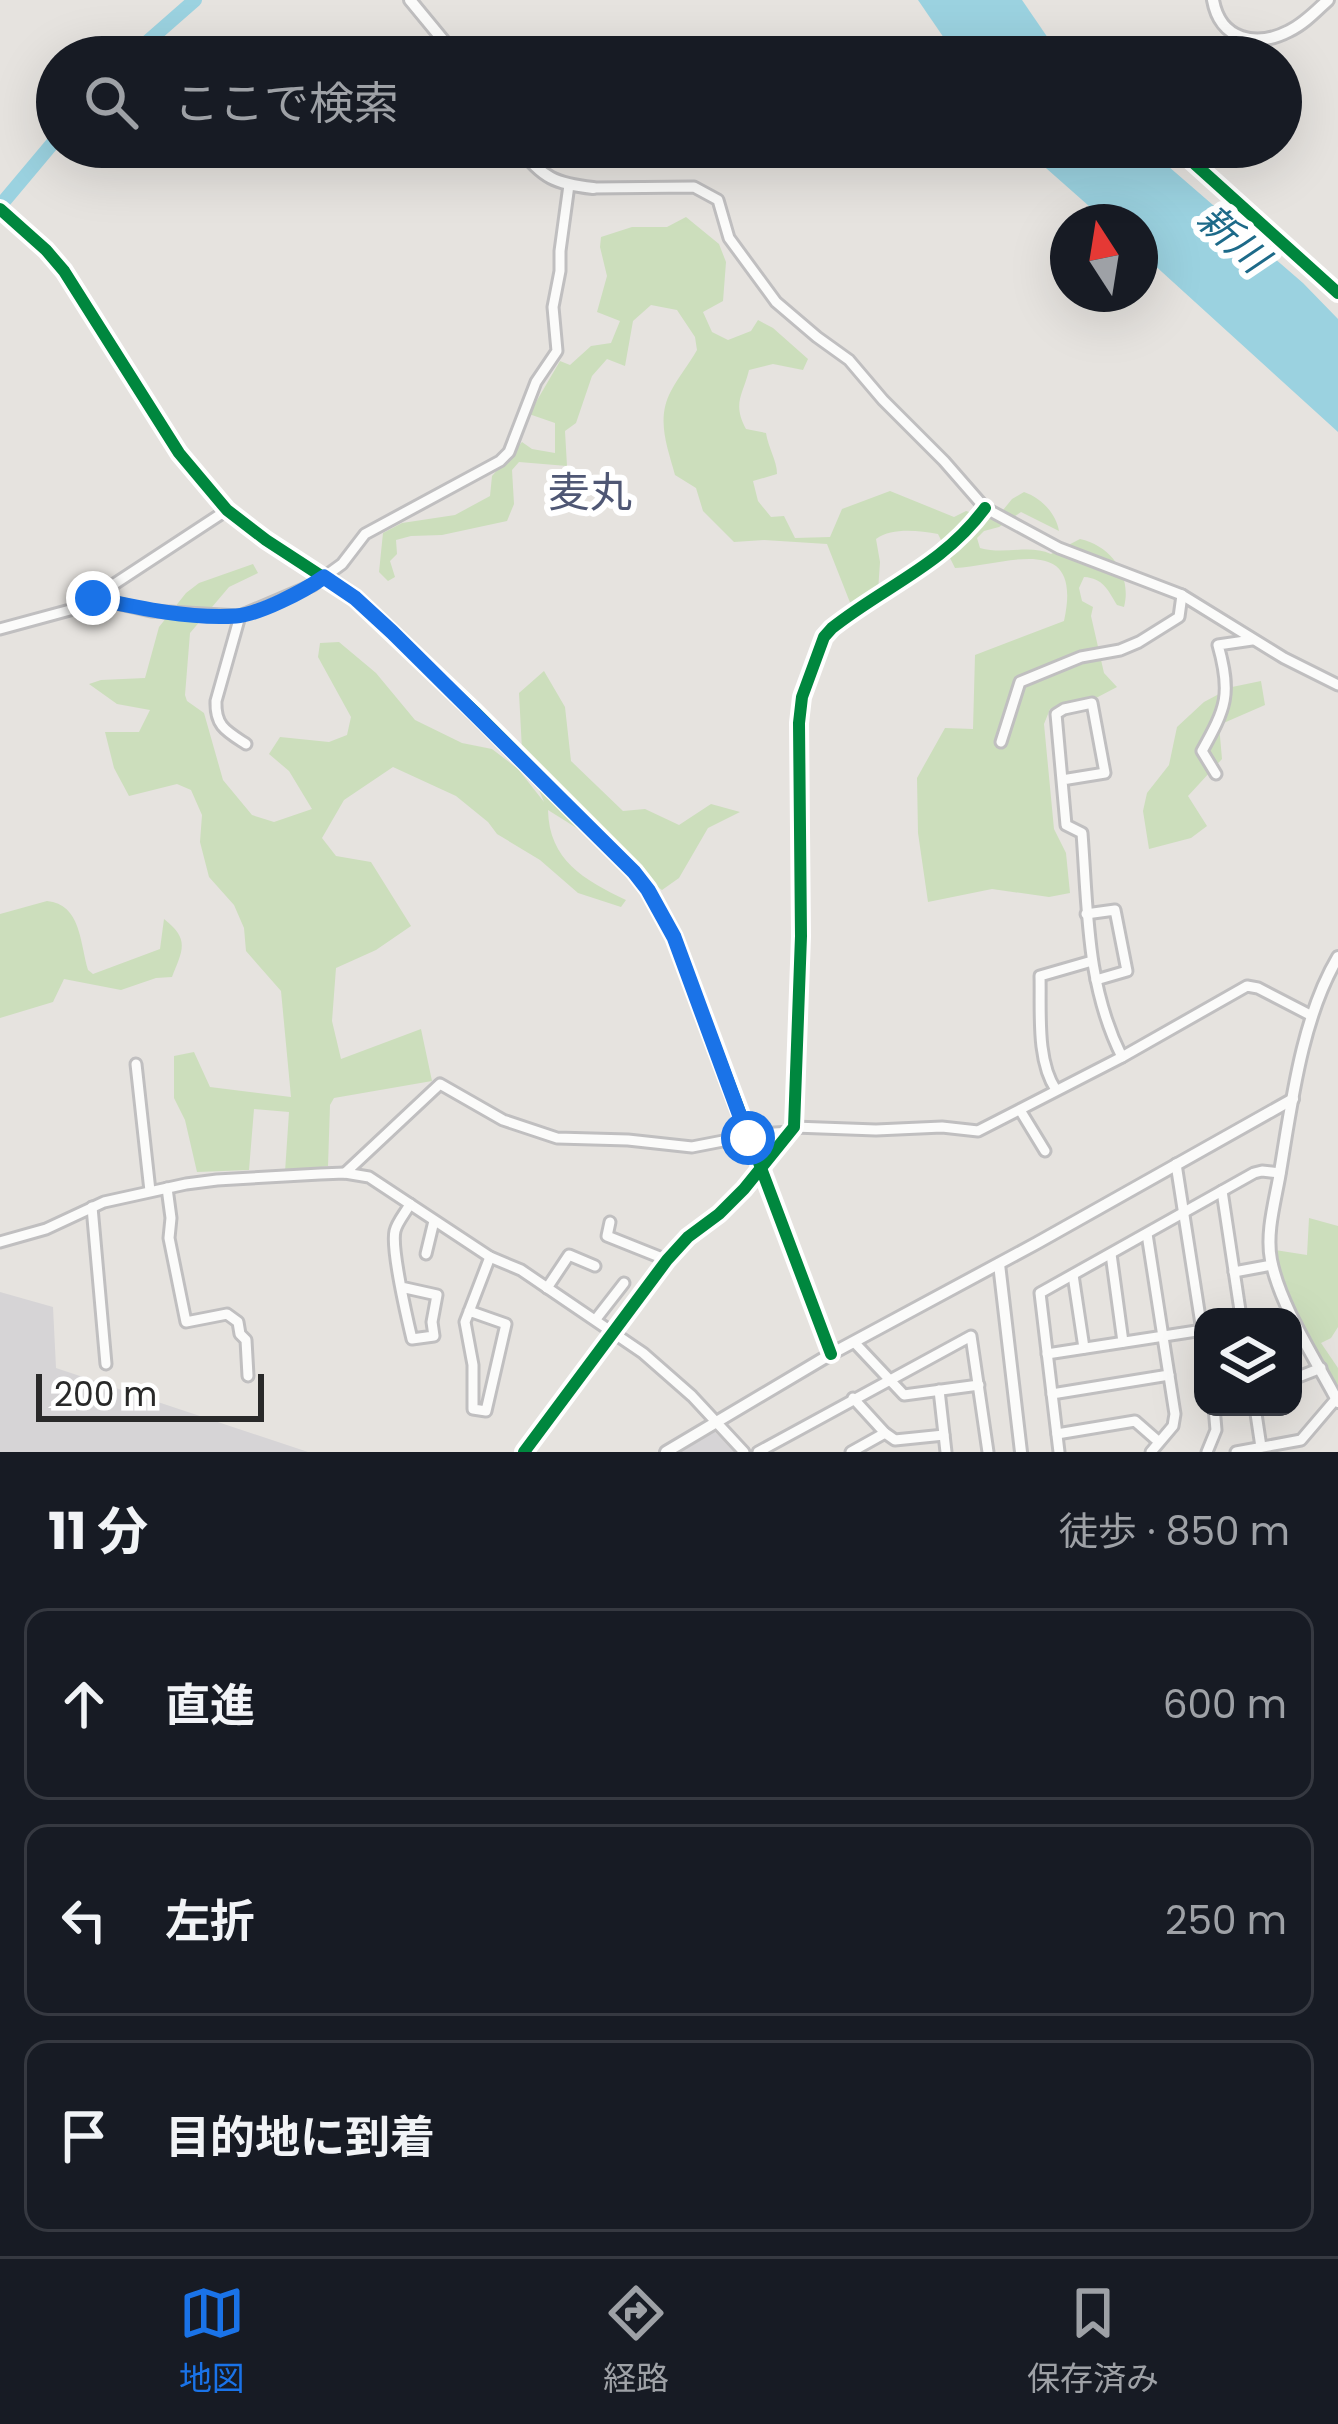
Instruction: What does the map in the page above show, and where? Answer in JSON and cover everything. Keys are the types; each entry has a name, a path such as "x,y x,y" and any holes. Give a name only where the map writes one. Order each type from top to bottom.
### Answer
{"street":[{"path":"410,0 440,36"},
{"path":"1213,0 1220,22 1236,36"},
{"path":"1277,36 1301,24 1328,0"},
{"path":"538,168 569,185 694,188 718,200 729,238 776,302 849,360 985,508 1059,548 1182,595 1338,685"},
{"path":"93,598 151,611 240,616 324,577 342,564 365,534 500,461 509,452 536,382 557,351 553,307 569,185"},
{"path":"0,208 64,271 178,453 227,510 355,598 475,712 648,890 674,937 831,1354"},
{"path":"524,1452 668,1260 744,1190 792,1130 801,936 798,746 802,697 824,637 832,628 910,578 957,541 985,508"},
{"path":"0,628 70,610 227,510"},
{"path":"1001,742 1020,682 1081,657 1139,643 1179,617 1182,595"},
{"path":"240,616 216,715 218,724 246,744"},
{"path":"1216,775 1202,751 1224,710 1226,674 1218,645 1255,640"},
{"path":"1062,780 1105,773 1092,703 1056,714 1066,825 1082,833 1092,961 1106,1025 1122,1057"},
{"path":"1086,914 1115,910 1127,971 1096,980"},
{"path":"1236,1452 1300,1440 1337,1400 1272,1265 1270,1240 1312,1016 1338,957"},
{"path":"1056,1090 1049,1081 1043,1048 1040,976 1092,961"},
{"path":"344,1173 440,1084 503,1120 557,1138 692,1147 792,1130 942,1127 977,1131 1122,1057 1237,989 1258,988 1312,1016"},
{"path":"136,1064 150,1191"},
{"path":"666,1452 831,1354 1293,1099"},
{"path":"1020,1110 1045,1151"},
{"path":"1176,1164 1199,1308"},
{"path":"0,1242 46,1229 92,1207 167,1188 217,1180 344,1173 369,1177 613,1331 674,1379 744,1452"},
{"path":"1059,1452 1040,1293 1254,1173 1280,1174"},
{"path":"167,1188 169,1238 185,1322 227,1314 238,1322 246,1340 248,1376"},
{"path":"1222,1191 1240,1308"},
{"path":"401,1287 437,1295 434,1336 412,1339 401,1287 395,1230 410,1204"},
{"path":"92,1207 106,1364"},
{"path":"425,1254 434,1221"},
{"path":"610,1222 607,1236 668,1260"},
{"path":"1147,1234 1175,1418 1151,1452"},
{"path":"1111,1254 1123,1342"},
{"path":"547,1288 568,1255 595,1266"},
{"path":"469,1311 506,1324 486,1411 472,1409 473,1365 465,1322 469,1311 490,1257"},
{"path":"999,1264 1021,1452"},
{"path":"1234,1272 1272,1265"},
{"path":"1073,1275 1084,1348"},
{"path":"596,1319 623,1283"},
{"path":"1047,1354 1194,1333"},
{"path":"758,1452 971,1336 988,1452"},
{"path":"854,1342 904,1395 979,1385"},
{"path":"1302,1375 1321,1368"},
{"path":"1052,1394 1169,1375"},
{"path":"939,1390 946,1452"},
{"path":"854,1398 885,1433 901,1441 944,1435"},
{"path":"1208,1452 1216,1430 1215,1416"},
{"path":"1256,1416 1261,1447"},
{"path":"1057,1434 1135,1421 1159,1442"},
{"path":"851,1452 885,1433"}],"shaded area":[{"path":"0,1292 53,1307 56,1368 308,1452 0,1452"},
{"path":"713,1430 734,1452 674,1452"}],"green space":[{"path":"686,217 719,244 726,262 723,301 703,312 712,332 728,340 751,331 758,320 808,359 803,370 773,364 749,370 739,405 746,429 766,433 777,469 777,474 753,481 758,501 771,517 784,516 795,538 830,537 842,509 890,491 954,517 966,511 995,520 1024,492 1047,507 1059,531 1021,512 984,531 977,538 980,548 1051,554 1080,539 1102,548 1117,564 1125,584 1124,607 1096,580 1084,577 1079,588 1082,601 1093,607 1104,673 1117,687 1096,698 1050,709 1044,724 1054,829 1066,853 1070,893 1049,897 992,889 928,902 918,833 917,778 945,728 973,729 975,655 1064,621 1067,592 1063,574 1052,563 1037,559 955,568 938,534 898,531 876,539 878,591 851,605 827,544 734,542 703,511 696,488 675,475 666,443 667,401 697,350 695,337 677,310 651,305 633,321 625,366 607,359 592,376 576,423 565,431 567,466 519,462 512,470 514,504 507,521 396,540 397,554 390,561 395,577 388,581 379,572 383,533 402,523 455,515 490,496 492,476 522,442 555,453 555,423 529,414 560,361 570,365 591,346 611,343 620,321 597,312 607,276 601,237 632,227 667,227"},
{"path":"253,564 258,573 229,587 190,633 185,695 204,713 223,780 252,815 274,822 312,809 289,771 269,754 280,737 329,742 347,735 351,717 318,657 320,643 339,642 376,673 415,720 462,743 492,749 518,769 544,802 522,750 519,693 544,671 565,707 571,761 623,811 645,809 679,825 711,804 740,812 708,828 679,878 662,890 548,810 562,855 583,876 626,900 621,907 578,893 540,860 497,834 456,796 393,767 344,800 322,838 336,856 371,862 411,926 376,950 336,968 332,1021 341,1059 421,1029 432,1081 334,1098 328,1166 285,1172 289,1112 254,1109 249,1170 197,1172 185,1120 174,1098 174,1056 194,1052 210,1087 291,1097 281,991 246,951 244,928 234,905 209,877 200,842 202,815 191,790 177,784 129,796 114,768 105,732 139,732 150,710 117,704 89,684 145,678 159,627 186,593 199,583"},
{"path":"1261,681 1265,705 1219,725 1222,759 1188,796 1207,826 1191,838 1149,849 1143,811 1147,793 1169,765 1177,727 1204,702 1232,687"},
{"path":"47,901 67,909 73,917 93,974 160,949 164,919 182,945 172,977 121,990 64,979 53,1002 0,1018 0,914"},
{"path":"1309,1218 1338,1226 1338,1327 1321,1343 1338,1368 1338,1393 1302,1325 1302,1308 1292,1304 1275,1250 1307,1255"}],"water":[{"path":"918,0 1022,0 1047,36 943,36"},
{"name":"新川","path":"1046,168 1170,168 1303,283 1338,319 1338,432 1158,268 1158,204 1087,204"}],"waterway":[{"path":"154,36 195,0"},
{"path":"0,206 36,163"}],"cycle path":[{"path":"1199,168 1338,293"},
{"path":"0,209 64,271 179,453 227,510 355,598 475,712 648,889 674,937 831,1354"},
{"path":"524,1452 667,1260 744,1189 794,1127 802,697 824,637 832,628 932,560 985,508"}],"district":[{"name":"麦丸","path":"590,492"}],"route":[{"path":"93,598 151,611 240,616 324,577 355,598 475,712 648,890 674,937 748,1138"}]}
